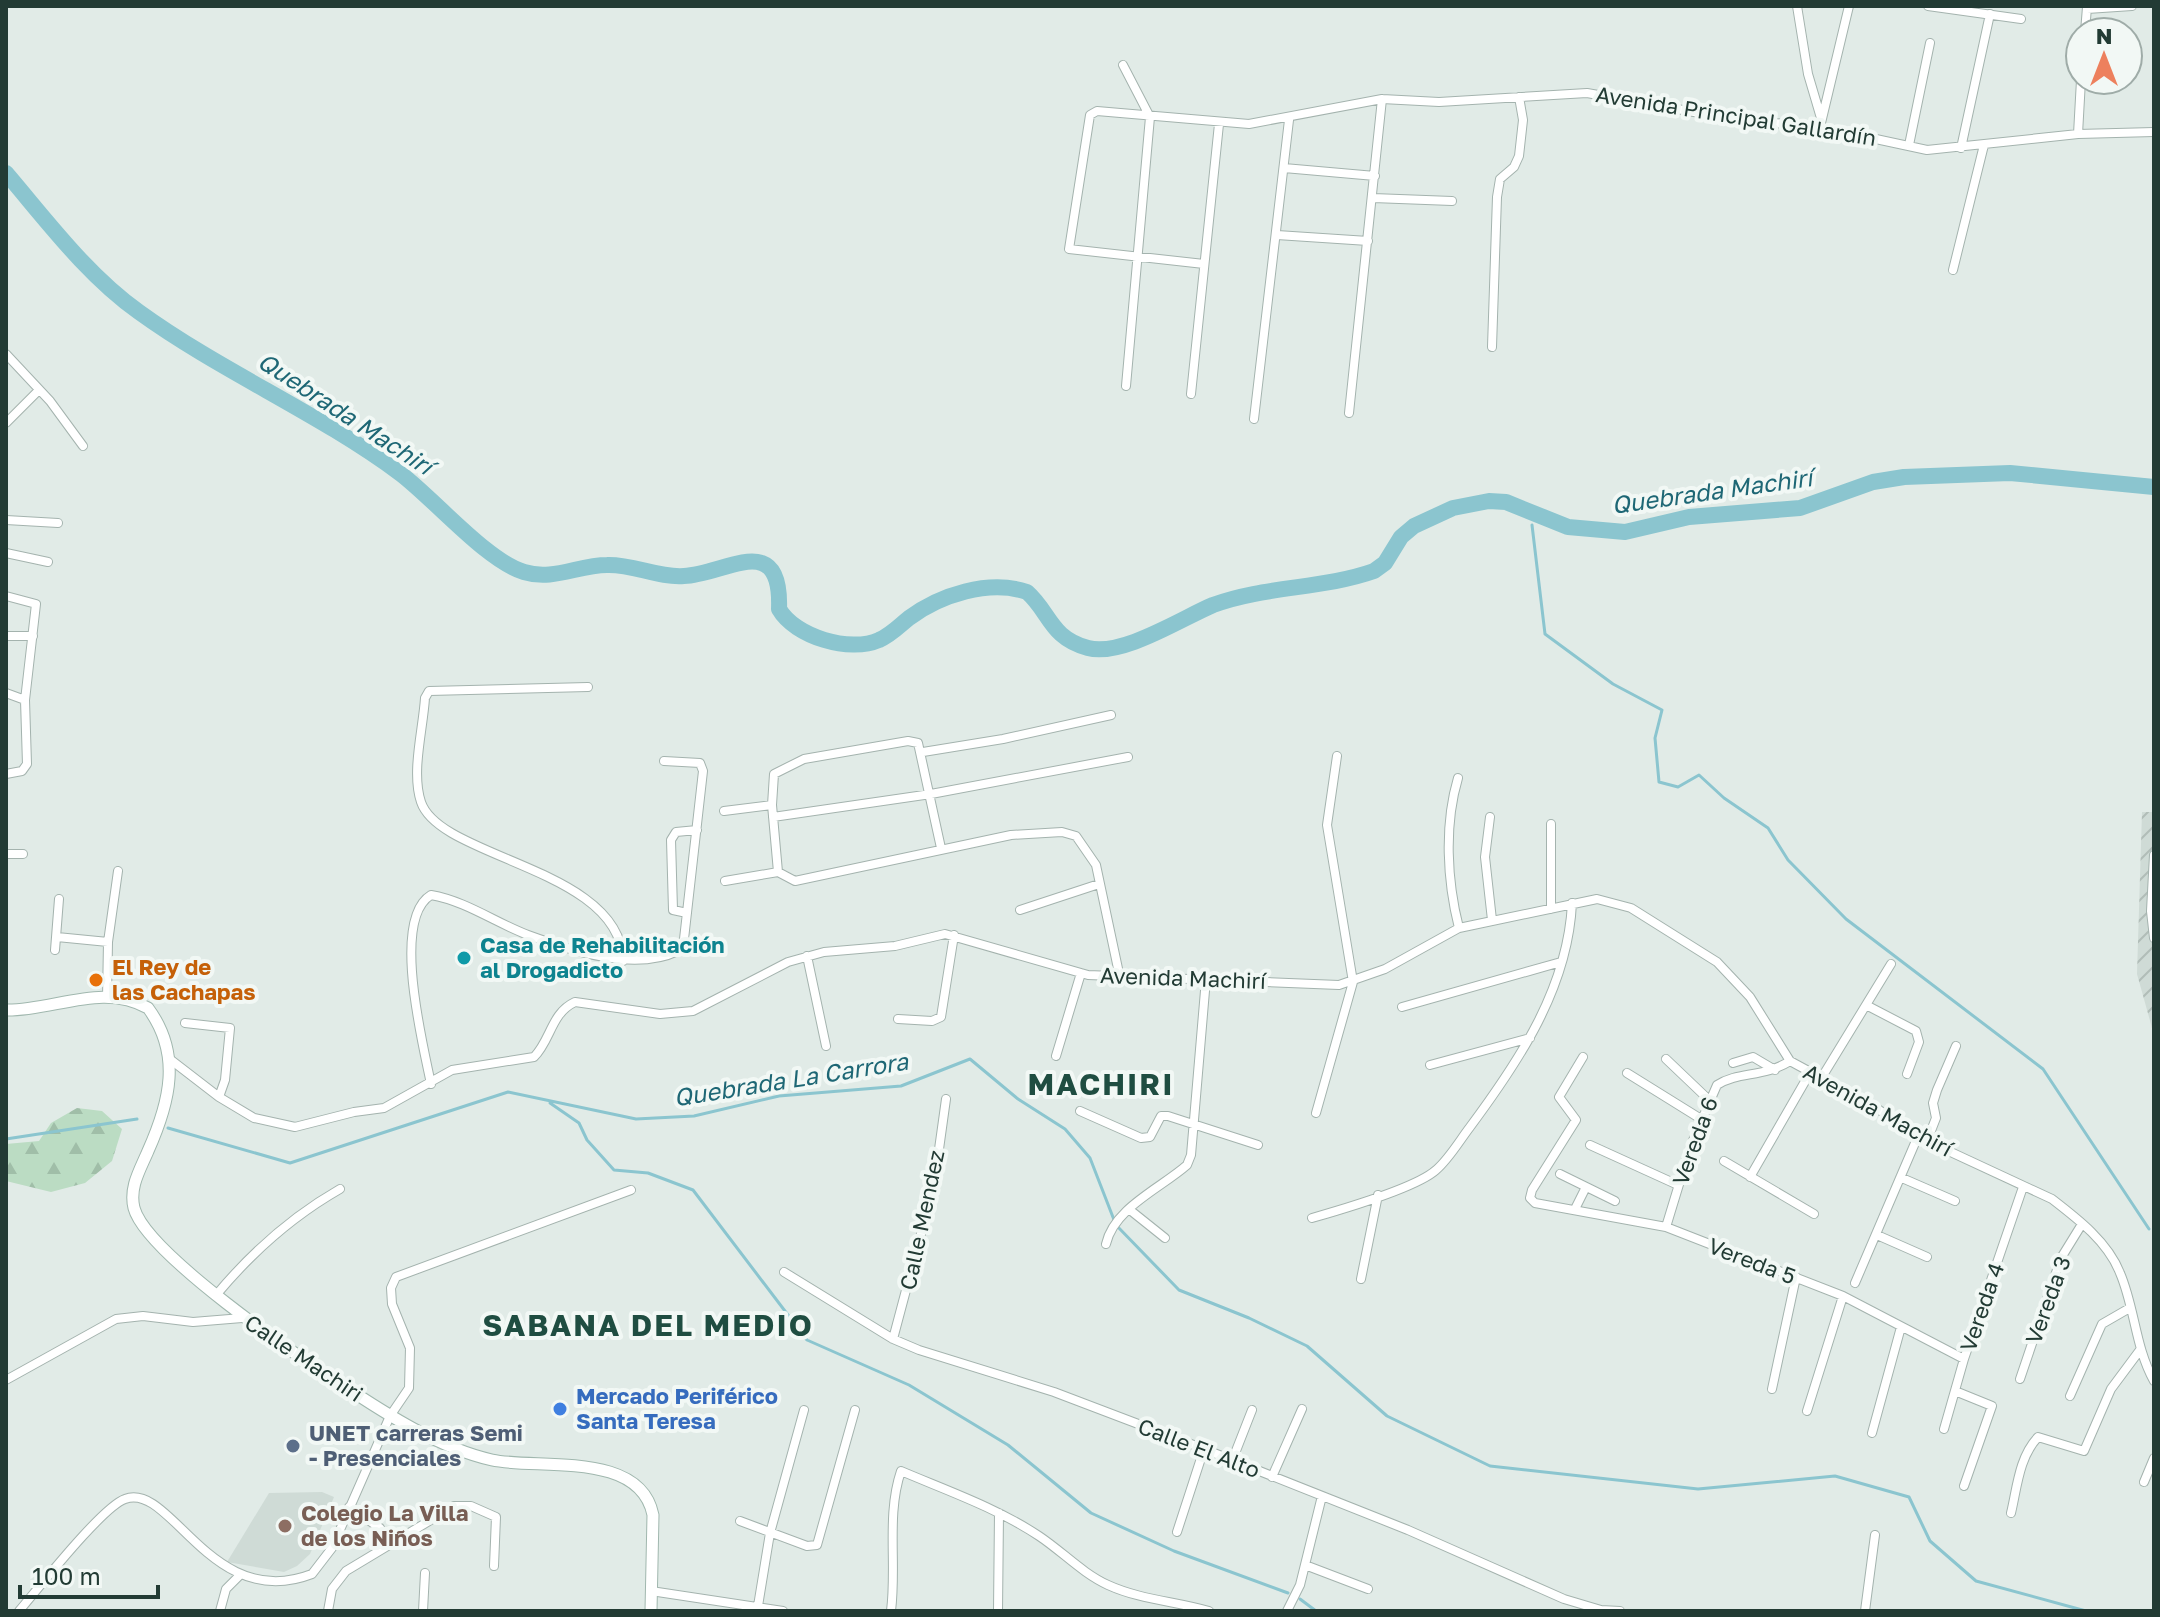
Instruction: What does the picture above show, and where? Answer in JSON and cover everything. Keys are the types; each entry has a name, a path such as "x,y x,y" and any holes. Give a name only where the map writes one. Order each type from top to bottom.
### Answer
{"street":[{"path":"1797,6 1808,74 1821,124"},
{"path":"1821,124 1849,6"},
{"path":"1928,6 2021,19"},
{"path":"2087,7 2132,6"},
{"path":"1961,148 1990,14"},
{"path":"1909,145 1930,43"},
{"path":"1123,65 1150,117 1140,257 1126,386"},
{"name":"Avenida Principal Gallardín","path":"1140,257 1069,249 1086,124 1090,115 1097,111 1219,124 1289,120 1382,99 1439,102 1587,93 1739,120 1821,124 1927,150 2078,134 2154,132"},
{"path":"2078,134 2080,96"},
{"path":"1492,347 1497,197 1500,179 1514,167 1523,139 1519,97"},
{"path":"1349,413 1382,99"},
{"path":"1254,419 1289,120"},
{"path":"1191,394 1219,124"},
{"path":"1953,270 1984,145"},
{"path":"1284,168 1375,176"},
{"path":"1373,198 1452,201"},
{"path":"1277,235 1368,241"},
{"path":"1140,257 1204,264"},
{"path":"6,354 83,446"},
{"path":"6,423 39,390"},
{"path":"6,520 58,523"},
{"path":"6,553 48,562"},
{"path":"6,596 36,604 25,700 27,764 22,771 6,774"},
{"path":"6,636 33,636"},
{"path":"588,687 429,691 425,698 418,787 422,804 440,827 557,881 595,909 622,942 623,961"},
{"path":"6,693 25,700"},
{"path":"923,752 1003,739 1111,715"},
{"path":"778,872 772,805 774,774 804,759 908,741 918,743 923,752 941,848"},
{"path":"1316,1113 1353,982 1327,825 1337,756"},
{"path":"773,817 931,794 1128,757"},
{"path":"431,1084 410,950 412,928 423,900 431,895 443,897 529,935 623,961 650,960 678,951 687,913 703,771 700,763 664,761"},
{"path":"1458,778 1450,837 1453,900 1459,928"},
{"path":"724,811 772,805"},
{"path":"1490,817 1485,857 1492,920"},
{"path":"1551,824 1551,909"},
{"path":"687,913 673,910 671,840 676,832 697,830"},
{"path":"725,881 778,872 795,881 1011,835 1062,832 1076,836 1087,849 1099,884 1120,978"},
{"path":"6,854 23,854"},
{"path":"2154,855 2151,911 2154,938"},
{"path":"107,998 108,942 118,871"},
{"path":"1020,910 1099,884"},
{"path":"55,950 59,899"},
{"name":"Avenida Machirí","path":"6,1010 107,998 129,1000 148,1008 171,1060 219,1097 254,1118 295,1127 384,1108 452,1070 534,1057 543,1048 559,1013 575,1002 660,1014 693,1011 770,969 807,956 954,935 1081,973 1120,978 1318,985 1353,982 1459,928 1597,899 1623,904 1700,950 1741,986 1790,1061 1927,1141 2052,1199 2082,1224 2112,1258 2120,1272 2140,1350 2154,1381"},
{"path":"1312,1218 1360,1205 1437,1170 1485,1107 1530,1038 1552,992 1571,925 1572,903"},
{"path":"898,1019 932,1021 941,1017 954,935"},
{"path":"57,937 108,942"},
{"path":"807,956 826,1046"},
{"path":"1402,1007 1561,962"},
{"path":"1822,1077 1891,964"},
{"path":"1056,1056 1081,973"},
{"path":"1106,1244 1109,1231 1119,1219 1187,1165 1196,1125 1206,979"},
{"path":"1866,1005 1916,1031 1919,1042 1907,1074"},
{"path":"185,1023 230,1028 225,1080 219,1097"},
{"path":"1430,1065 1530,1038"},
{"path":"1927,1141 1936,1118 1933,1103 1956,1046"},
{"name":"Vereda 5","path":"1583,1057 1559,1097 1576,1120 1530,1198 1535,1203 1666,1227 1843,1296 1964,1359"},
{"path":"1733,1063 1753,1057 1775,1070"},
{"path":"1666,1059 1708,1099"},
{"name":"Calle Machiri","path":"171,1060 164,1108 132,1191 134,1210 164,1248 242,1318 390,1416 492,1460 555,1463 601,1470 622,1479 650,1502 651,1591"},
{"name":"Vereda 6","path":"1666,1227 1708,1099 1717,1085 1726,1079 1775,1070 1790,1061"},
{"path":"1750,1177 1811,1071"},
{"path":"1627,1073 1701,1119"},
{"name":"Calle Mendez","path":"893,1339 934,1185 946,1099"},
{"path":"1080,1111 1141,1138 1150,1137 1161,1116 1258,1145"},
{"path":"1855,1283 1918,1136"},
{"path":"1590,1145 1678,1185"},
{"path":"1724,1161 1814,1214"},
{"path":"1560,1174 1615,1201"},
{"path":"1902,1178 1955,1201"},
{"path":"1575,1209 1586,1187"},
{"name":"Vereda 4","path":"1944,1429 1964,1359 2023,1187"},
{"path":"217,1294 243,1263 301,1211 340,1189"},
{"path":"19,1611 110,1510 131,1497 143,1499 160,1511 217,1562 239,1576 260,1581 312,1574 332,1548 390,1416 409,1388 410,1348 392,1304 391,1288 396,1277 631,1190"},
{"path":"1361,1279 1378,1195"},
{"path":"1130,1210 1165,1238"},
{"name":"Vereda 3","path":"2020,1379 2061,1258 2082,1224"},
{"path":"1877,1235 1927,1257"},
{"name":"Calle El Alto","path":"784,1272 893,1339 1054,1392 1204,1449 1564,1599 1601,1610 1620,1611"},
{"path":"1772,1389 1796,1277"},
{"path":"1807,1411 1843,1296"},
{"path":"2070,1396 2102,1324 2128,1309"},
{"path":"6,1380 116,1319 143,1316 193,1322 242,1318"},
{"path":"1872,1433 1901,1327"},
{"path":"2011,1513 2024,1459 2031,1444 2038,1437 2084,1451 2111,1389 2140,1350"},
{"path":"1955,1391 1992,1406 1964,1486"},
{"path":"1272,1477 1302,1409"},
{"path":"758,1606 770,1533 804,1410"},
{"path":"740,1521 807,1546 817,1545 855,1410"},
{"path":"1232,1461 1252,1410"},
{"path":"1177,1532 1204,1449"},
{"path":"2144,1482 2154,1458"},
{"path":"891,1611 896,1574 894,1496 901,1471 999,1513 1041,1537 1084,1572 1108,1585 1182,1608 1209,1611"},
{"path":"1287,1611 1300,1585 1322,1496"},
{"path":"328,1611 332,1589 346,1571 454,1506 471,1506 496,1517 494,1566"},
{"path":"349,1507 380,1528"},
{"path":"998,1611 999,1513"},
{"path":"1865,1611 1875,1535"},
{"path":"1305,1565 1368,1589"},
{"path":"423,1611 425,1573"},
{"path":"220,1611 226,1589 239,1576"},
{"path":"651,1611 651,1591 783,1611"}],"shaded area":[{"path":"2142,812 2154,812 2154,1035 2137,974"},
{"name":"Colegio La Villa de los Niños","path":"322,1492 334,1497 310,1554 297,1566 284,1572 227,1562 269,1493"}],"green space":[{"path":"77,1108 102,1111 122,1129 112,1161 85,1183 51,1192 6,1181 6,1144 39,1141 51,1123"}],"waterway":[{"name":"Quebrada Machirí","path":"6,173 68,247 139,312 203,354 370,452 415,485 478,543 509,566 545,575 607,565 684,576 733,564 761,563 771,570 778,585 779,609 787,619 810,635 839,643 867,644 879,640 935,602 981,588 997,587 1027,592 1058,631 1075,644 1102,649 1118,647 1232,599 1374,571 1385,563 1401,537 1414,526 1453,508 1489,501 1506,502 1568,527 1625,532 1689,517 1800,508 1873,482 1904,477 2010,473 2154,487"},
{"path":"1532,525 1545,634 1613,684 1662,710 1655,738 1659,782 1678,787 1699,775 1724,798 1768,828 1788,860 1846,919 2043,1069 2149,1229"},
{"name":"Quebrada La Carrora","path":"168,1128 290,1163 508,1092 636,1119 694,1116 779,1096 901,1086 970,1059 1018,1099 1065,1129 1090,1158 1116,1225 1179,1290 1249,1318 1307,1346 1387,1416 1490,1466 1698,1489 1835,1476 1909,1497 1930,1541 1976,1581 2086,1611"},
{"path":"550,1103 579,1123 587,1140 614,1170 648,1173 693,1190 807,1340 909,1385 1008,1445 1091,1513 1174,1551 1288,1593"},
{"name":"Quebrada La Carrora","path":"6,1139 137,1119"},
{"path":"1300,1599 1316,1611"}],"place":[{"name":"Casa de Rehabilitación al Drogadicto","path":"464,958"},
{"name":"El Rey de las Cachapas","path":"96,980"},
{"name":"Mercado Periférico Santa Teresa","path":"560,1409"},
{"name":"UNET carreras Semi - Presenciales","path":"293,1446"},
{"name":"Colegio La Villa de los Niños","path":"285,1526"}],"district":[{"name":"MACHIRI","path":"1101,1085"},
{"name":"SABANA DEL MEDIO","path":"648,1326"}]}
